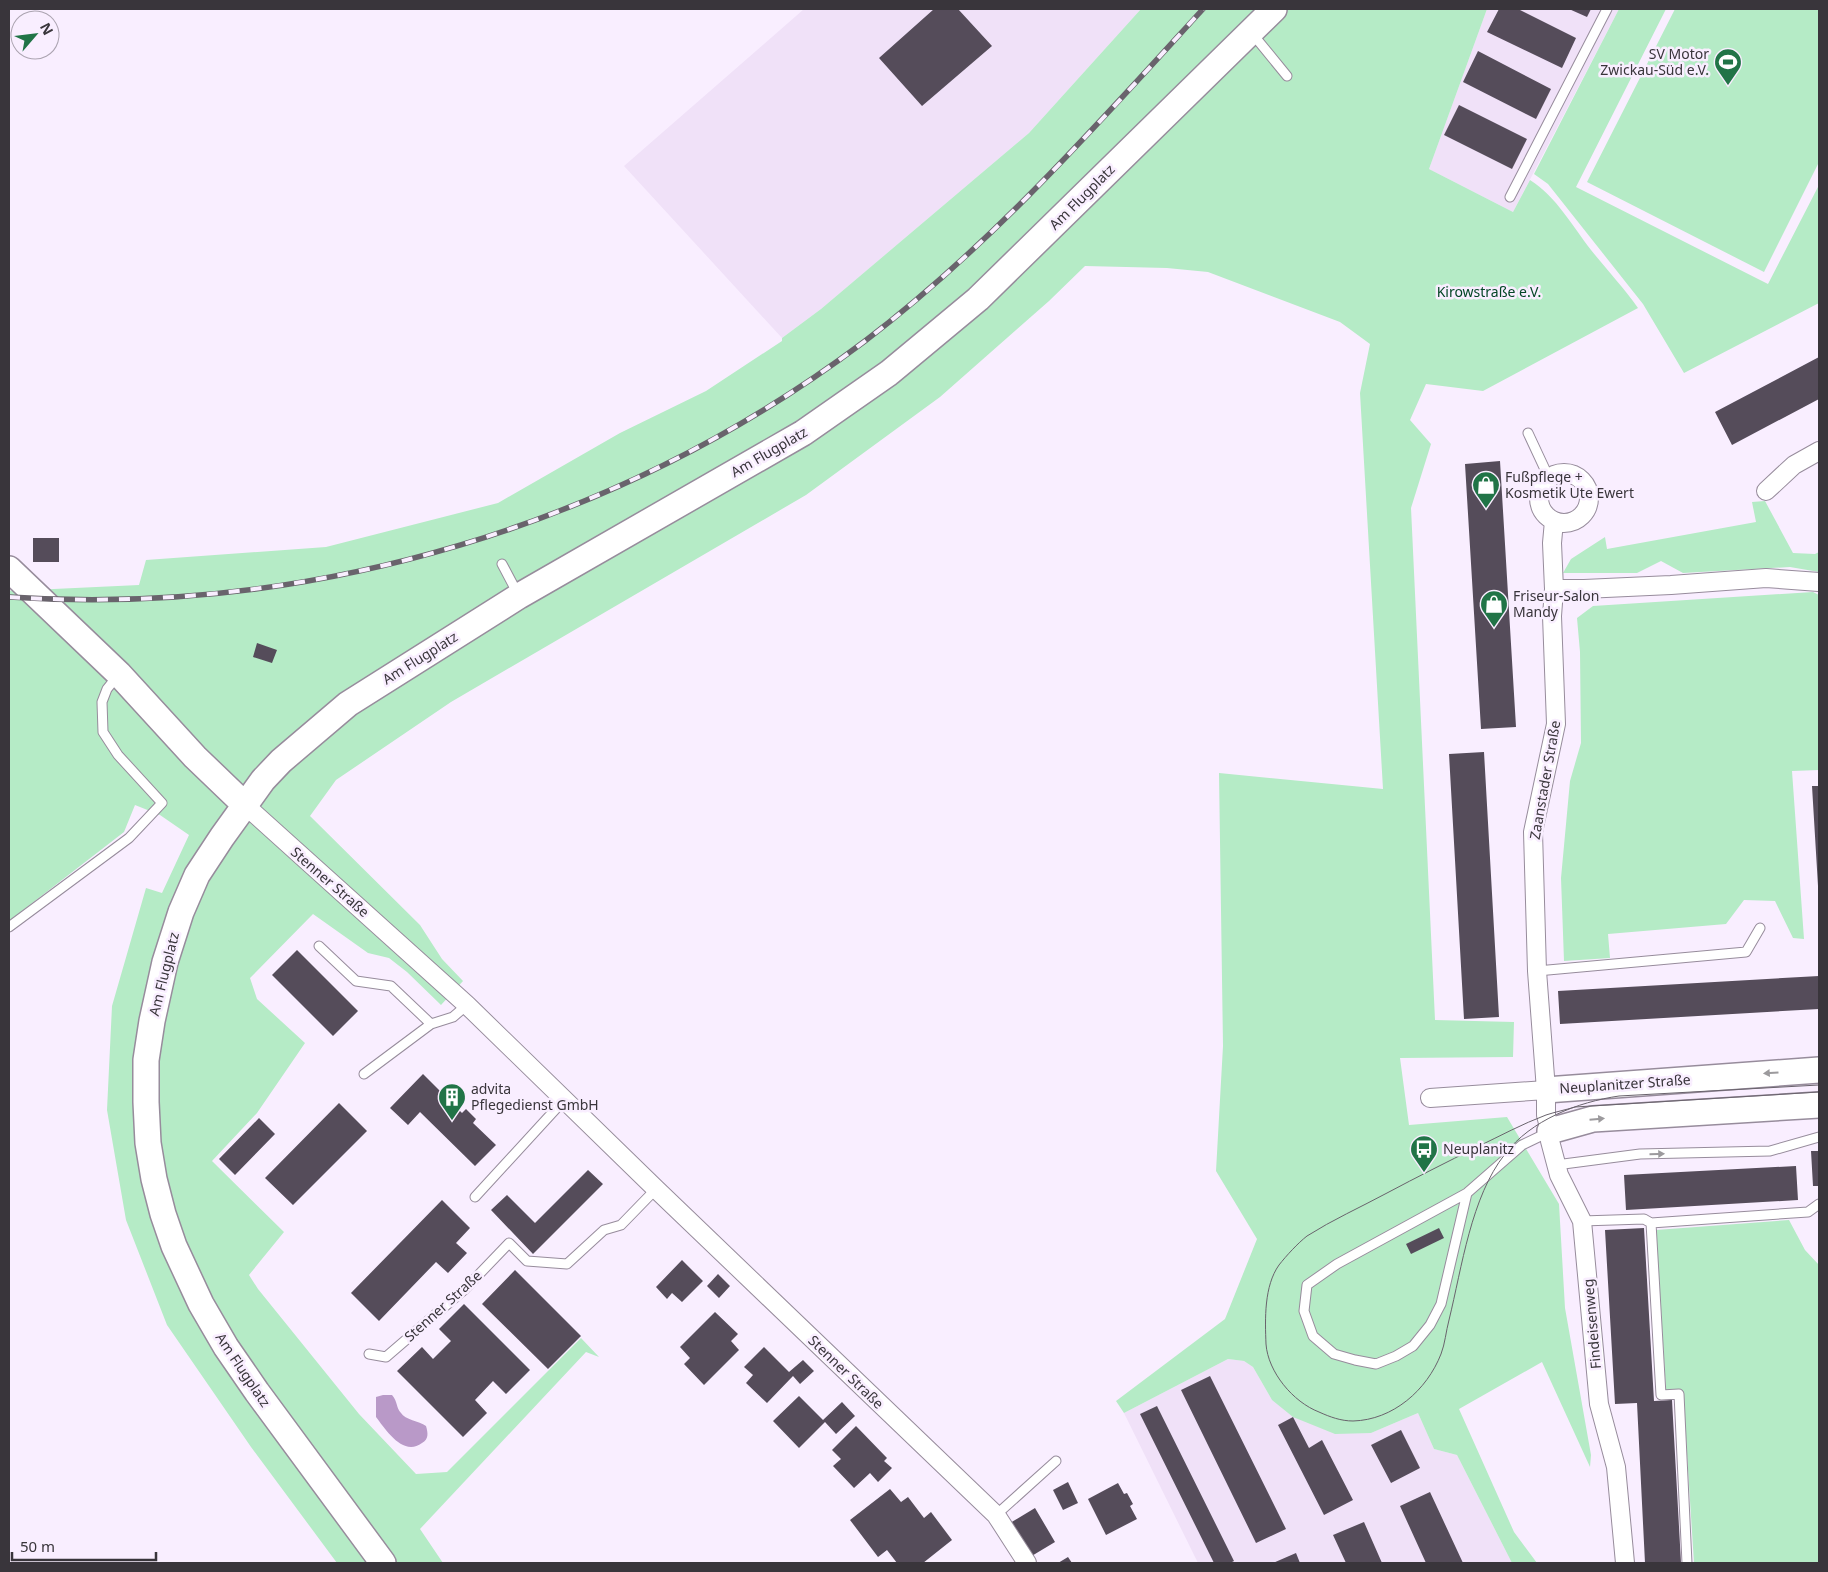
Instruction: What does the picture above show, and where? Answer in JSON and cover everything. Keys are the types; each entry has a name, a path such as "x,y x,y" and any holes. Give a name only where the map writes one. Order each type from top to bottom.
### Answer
{"main road":[{"name":"Am Flugplatz","path":"384,1563 257,1392 221,1338 201,1304 174,1246 162,1214 148,1143 146,1060 165,962 181,912 197,875 263,780 281,760 348,704 519,596 803,433 889,373 978,299 1274,9"},
{"name":"Stenner Straße","path":"9,569 119,674 195,757 244,805"},
{"name":"Neuplanitzer Straße","path":"1546,1090 1819,1070"},
{"path":"1550,1131 1592,1119 1819,1105"}],"street":[{"path":"1766,491 1794,465 1819,451"},
{"path":"1572,474 1585,484 1589,499 1584,514 1578,519 1570,522 1554,521 1542,510 1540,493 1543,485 1549,478 1556,475 1572,474"},
{"name":"Zaanstader Straße","path":"1546,1090 1537,970 1533,832 1556,724 1552,616 1554,589 1552,543 1554,521"},
{"path":"1554,589 1712,583 1766,578 1819,582"},
{"name":"Stenner Straße","path":"244,805 467,1005 996,1515 1027,1563"},
{"name":"Neuplanitzer Straße","path":"1430,1098 1546,1090"},
{"name":"Findeisenweg","path":"1546,1090 1546,1115 1556,1165 1582,1221 1599,1404 1616,1467 1625,1563"}],"lane":[{"path":"1510,197 1607,9"},
{"path":"1251,32 1287,76"},
{"path":"1528,434 1549,478"},
{"path":"502,564 519,596"},
{"path":"9,928 129,838 162,803 118,756 103,732 102,702 107,689 119,674"},
{"path":"1537,970 1746,952 1760,928"},
{"path":"319,946 356,981 391,986 431,1024"},
{"path":"364,1074 431,1024 453,1017 467,1005"},
{"path":"476,1197 564,1100"},
{"path":"1467,1193 1441,1304 1430,1325 1412,1346 1396,1356 1376,1364 1334,1354 1313,1336 1304,1311 1307,1285 1337,1264 1467,1193 1522,1145 1550,1131"},
{"path":"1556,1165 1640,1154 1770,1152 1819,1137"},
{"name":"Stenner Straße","path":"369,1354 386,1356 465,1289 509,1243 527,1261 567,1264 604,1230 621,1225 656,1189"},
{"path":"1582,1221 1644,1219 1650,1223 1808,1212 1819,1204"},
{"path":"1650,1223 1661,1395 1678,1394 1687,1563"},
{"path":"996,1515 1056,1461"}],"shaded area":[{"path":"804,9 1141,9 1029,133 821,309 782,338 624,166"},
{"path":"1487,9 1619,9 1513,212 1429,169"},
{"path":"1228,1359 1244,1361 1253,1367 1272,1400 1371,1433 1418,1413 1434,1449 1457,1455 1512,1563 1198,1563 1124,1413"},
{"path":"392,1395 403,1415 426,1426 426,1440 415,1446 408,1447 390,1435 376,1417 376,1397"}],"green space":[{"name":"Kirowstraße e.V.","path":"1141,9 1487,9 1429,169 1513,212 1530,180 1548,194 1564,212 1591,250 1638,308 1483,391 1426,384 1410,420 1431,444 1411,508 1435,1020 1514,1022 1513,1057 1400,1058 1409,1125 1507,1117 1559,1204 1565,1308 1591,1455 1590,1467 1542,1362 1459,1409 1514,1532 1537,1563 1512,1563 1457,1455 1434,1449 1418,1413 1371,1433 1335,1434 1293,1417 1272,1400 1253,1367 1244,1361 1228,1359 1124,1413 1116,1401 1225,1319 1257,1239 1216,1171 1223,1046 1219,773 1383,789 1360,393 1370,344 1340,322 1208,272 1167,268 1085,266 1049,301 940,397 806,495 451,702 336,780 310,816 420,925 442,959 463,981 441,1005 407,972 389,958 368,953 313,914 250,978 257,999 305,1043 257,1113 212,1161 284,1232 249,1275 258,1289 359,1414 416,1474 447,1472 581,1338 599,1357 586,1352 420,1529 443,1563 337,1563 251,1447 167,1325 126,1220 107,1110 112,1006 146,888 162,893 189,835 160,815 135,805 124,832 9,921 9,589 11,591 139,585 146,560 326,547 498,503 620,433 706,391 782,341 782,338 821,309 1029,133"},
{"path":"1619,9 1666,9 1576,187 1768,284 1819,185 1819,303 1684,373 1643,304 1548,184 1534,174"},
{"name":"SV Motor Zwickau-Süd e.V.","path":"1675,9 1819,9 1819,162 1764,272 1587,182"},
{"path":"1765,501 1793,553 1815,554 1819,552 1819,572 1790,567 1683,573 1661,561 1637,573 1563,573 1571,559 1605,537 1607,549 1756,522 1752,502"},
{"path":"1813,592 1819,595 1819,770 1792,771 1804,939 1793,938 1775,901 1744,900 1726,924 1608,934 1610,958 1564,961 1561,878 1570,781 1581,743 1580,652 1577,618 1593,606"},
{"path":"1789,1220 1805,1250 1819,1265 1819,1563 1694,1563 1683,1391 1666,1391 1656,1230"}],"building":[{"path":"934,9 958,9 992,46 922,106 879,58"},
{"path":"1499,9 1518,9 1576,38 1562,68 1487,32"},
{"path":"1569,9 1591,9 1587,17"},
{"path":"1478,51 1551,89 1536,119 1463,82"},
{"path":"1459,105 1527,139 1512,169 1444,135"},
{"path":"1819,357 1819,399 1732,445 1715,412"},
{"path":"1500,461 1516,727 1481,729 1465,464"},
{"path":"33,538 59,538 59,562 33,562"},
{"path":"257,643 277,650 272,663 253,657"},
{"path":"1484,752 1499,1017 1464,1019 1449,754"},
{"path":"1812,786 1819,786 1819,886 1818,886"},
{"path":"297,950 358,1011 333,1036 272,975"},
{"path":"1819,976 1819,1009 1560,1024 1558,991"},
{"name":"advita Pflegedienst GmbH","path":"423,1074 462,1113 466,1109 476,1119 473,1123 496,1145 475,1166 420,1112 408,1125 390,1108"},
{"path":"339,1103 367,1131 293,1205 265,1178"},
{"path":"259,1118 275,1134 235,1175 219,1159"},
{"path":"1811,1151 1819,1151 1819,1186 1813,1186"},
{"path":"1796,1166 1798,1200 1626,1210 1624,1175"},
{"path":"588,1170 603,1184 533,1254 491,1210 507,1195 535,1223"},
{"path":"442,1200 470,1228 456,1243 467,1253 448,1273 436,1262 379,1321 351,1293"},
{"path":"1439,1228 1444,1238 1411,1254 1406,1244"},
{"path":"1644,1228 1654,1401 1672,1400 1681,1563 1645,1563 1637,1403 1615,1404 1605,1230"},
{"path":"682,1260 703,1281 682,1302 672,1293 667,1299 656,1287"},
{"path":"515,1270 581,1336 548,1369 482,1304"},
{"path":"718,1274 730,1286 719,1298 707,1286"},
{"path":"464,1304 530,1370 506,1394 493,1381 475,1400 487,1413 463,1437 397,1371 422,1347 433,1359 451,1341 439,1329"},
{"path":"715,1312 738,1334 731,1341 739,1350 704,1385 684,1364 690,1358 680,1347"},
{"path":"764,1347 789,1372 803,1360 814,1371 800,1384 793,1376 767,1403 746,1383 753,1375 744,1367"},
{"path":"1210,1376 1286,1529 1256,1543 1181,1390"},
{"path":"799,1396 823,1420 842,1402 855,1416 836,1434 825,1422 799,1448 773,1421"},
{"path":"1157,1406 1234,1561 1230,1563 1214,1563 1140,1414"},
{"path":"1293,1417 1309,1448 1322,1440 1353,1500 1324,1515 1278,1425"},
{"path":"856,1426 887,1458 884,1461 892,1468 878,1482 870,1473 854,1488 833,1466 841,1459 832,1450"},
{"path":"1401,1430 1420,1468 1391,1483 1371,1445"},
{"path":"1068,1482 1078,1503 1063,1510 1053,1490"},
{"path":"1118,1483 1124,1494 1127,1493 1133,1504 1130,1506 1137,1519 1106,1535 1088,1499"},
{"path":"890,1489 901,1502 908,1497 924,1518 931,1512 952,1540 923,1563 897,1563 887,1550 878,1557 850,1520"},
{"path":"1430,1492 1463,1563 1426,1563 1400,1506"},
{"path":"1035,1508 1055,1542 1030,1557 1010,1523"},
{"path":"1364,1522 1382,1563 1346,1563 1333,1535"},
{"path":"1296,1553 1300,1563 1273,1563"},
{"path":"1068,1557 1072,1563 1058,1563"}],"tram line":[{"path":"1819,1085 1619,1096 1588,1103 1572,1108 1556,1114 1528,1131 1505,1154 1493,1171 1476,1211 1463,1256 1444,1346 1435,1367 1418,1391 1395,1409 1382,1415 1353,1421 1331,1417 1300,1401 1284,1385 1271,1365 1266,1344 1266,1303 1274,1273 1292,1250 1307,1236 1326,1224 1477,1147 1549,1114 1575,1107 1819,1092"}],"railway":[{"path":"9,597 123,599 237,591 349,573 460,545 568,508 671,461 771,405 865,341 911,304 956,265 1042,182 1203,9"}],"place":[{"name":"SV Motor Zwickau-Süd e.V.","path":"1728,86"},
{"name":"Fußpflege + Kosmetik Ute Ewert","path":"1486,509"},
{"name":"Friseur-Salon Mandy","path":"1494,628"},
{"name":"advita Pflegedienst GmbH","path":"452,1121"},
{"name":"Neuplanitz","path":"1424,1173"}]}
